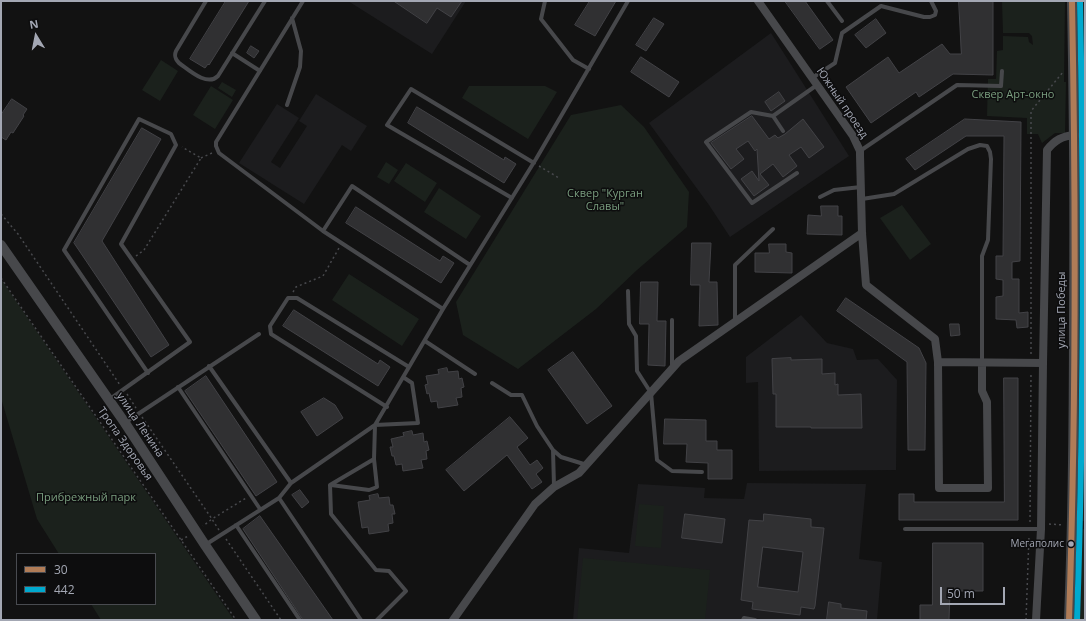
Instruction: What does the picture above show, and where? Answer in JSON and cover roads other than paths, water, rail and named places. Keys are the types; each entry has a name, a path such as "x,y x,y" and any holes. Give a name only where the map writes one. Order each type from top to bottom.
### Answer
{"street":[{"name":"Южный проезд","path":"758,1 853,136 860,151 862,233 866,285 935,339 938,362 939,488 988,488 987,402 982,391 982,363"},
{"name":"улица Победы","path":"1069,620 1073,525 1080,135 1074,68 1072,1"},
{"path":"1036,620 1041,529 1047,150 1054,141 1067,136 1080,135"},
{"path":"453,620 535,504 554,487 579,474 679,361 862,233"},
{"name":"улица Ленина","path":"1,245 109,399 195,531 256,620"},
{"path":"938,362 1043,363"}],"lane":[{"path":"206,1 174,55 179,64 204,79 209,80 215,79 218,76 264,1"},
{"path":"302,1 216,142 217,150 322,231 443,309"},
{"path":"545,1 541,19 573,60 589,69"},
{"path":"205,546 279,498 291,483 375,425 443,309 534,163 628,1"},
{"path":"827,1 842,21"},
{"path":"773,116 835,63 842,33 881,6 924,17 930,17 935,15 936,11 931,1"},
{"path":"287,105 300,67 301,51 292,18"},
{"path":"232,53 260,70"},
{"path":"860,151 957,85 1001,86 1002,71"},
{"path":"512,198 387,125 411,89 534,163"},
{"path":"783,131 773,116 751,112 706,142 752,203 797,173"},
{"path":"109,399 124,390 148,373 190,342 121,244 176,145 171,134 139,119 64,250 148,373"},
{"path":"862,199 894,194 968,149 987,146 991,159 988,240 982,256 982,363"},
{"path":"322,231 352,186 470,265"},
{"path":"820,197 834,190 861,188"},
{"path":"735,322 734,264 773,229"},
{"path":"628,291 629,324 636,336 637,371 651,393 657,460 672,471 702,472"},
{"path":"386,407 271,334 270,326 288,298 297,298 409,367"},
{"path":"672,320 672,369"},
{"path":"125,423 258,334"},
{"path":"425,341 475,374"},
{"path":"209,366 291,483"},
{"path":"375,425 418,423 412,383 403,377"},
{"path":"492,383 511,395 522,395 537,426 553,450 561,456 587,465"},
{"path":"178,387 260,509"},
{"path":"330,485 369,490 377,487 374,459 375,425"},
{"path":"553,450 554,487"},
{"path":"330,485 374,459"},
{"path":"330,485 331,514 376,570 389,571 406,591 377,620"},
{"path":"279,498 361,620"},
{"path":"236,526 300,620"},
{"path":"905,529 1041,529"},
{"path":"742,620 744,618 755,620"}],"place":[{"name":"Мегаполис","path":"1071,544"}],"park label":[{"name":"Сквер Арт-окно","path":"1013,95"},
{"name":"Сквер \"Курган Славы\"","path":"605,200"},
{"name":"Прибрежный парк","path":"86,498"}]}
